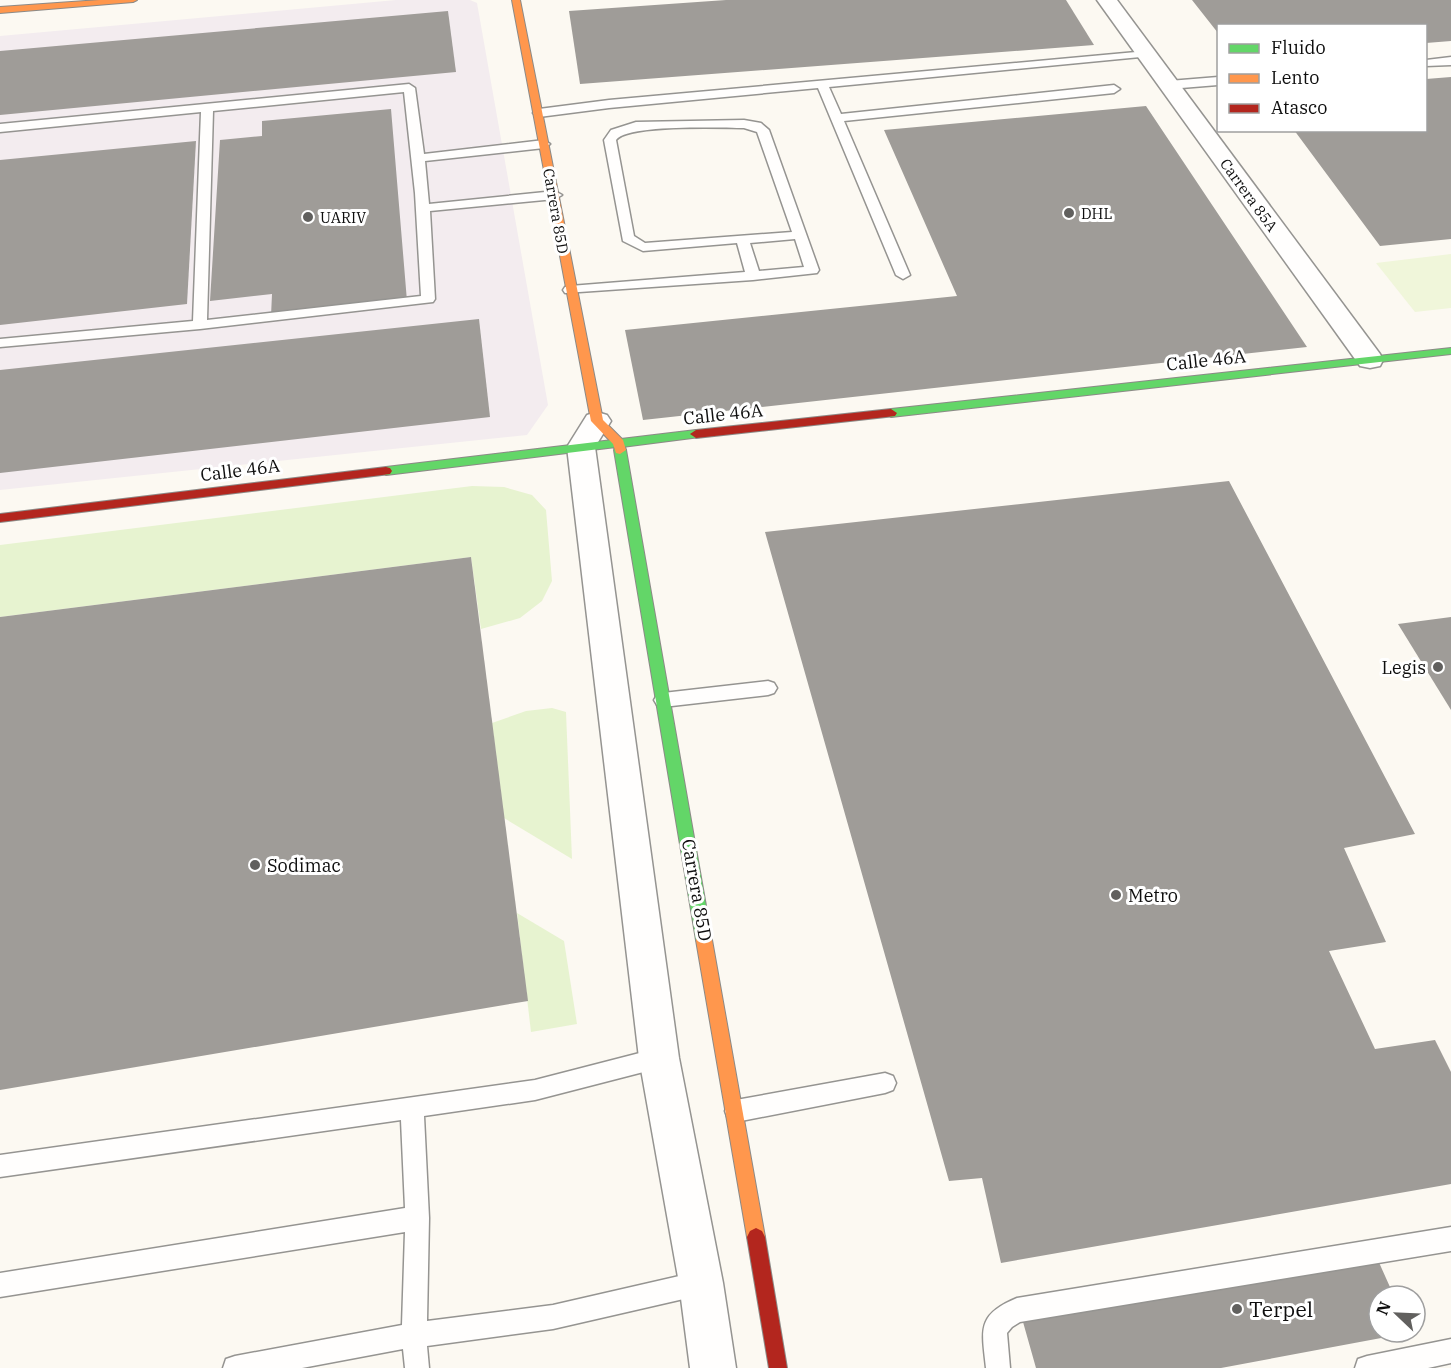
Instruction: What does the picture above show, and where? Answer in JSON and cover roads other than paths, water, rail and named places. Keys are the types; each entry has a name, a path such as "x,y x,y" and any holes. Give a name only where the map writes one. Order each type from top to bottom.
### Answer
{"street":[{"path":"0,10 133,0"},
{"name":"Carrera 85D","path":"516,0 555,195 570,290 599,437 663,700 736,1111 778,1368"},
{"name":"Carrera 85A","path":"1107,0 1370,360"},
{"name":"Calle 46A","path":"0,518 599,437 1451,351"},
{"name":"Carrera 85D","path":"599,437 588,489 659,1058 701,1283 713,1368"}],"lane":[{"path":"538,113 1147,54"},
{"path":"1427,63 1451,61"},
{"path":"1169,85 1217,81"},
{"path":"822,84 903,275"},
{"path":"0,128 409,88 425,208 428,299 200,325 0,343"},
{"path":"837,118 1114,89"},
{"path":"200,325 207,108"},
{"path":"570,290 812,270 800,235 763,130 757,126 744,124 636,126 615,133 610,140 628,238 643,247 800,235"},
{"path":"420,158 544,144"},
{"path":"425,208 555,195"},
{"path":"742,239 753,276"},
{"path":"663,700 768,688"},
{"path":"0,1166 535,1090 659,1058"},
{"path":"736,1111 885,1083"},
{"path":"412,1108 417,1218 414,1335 417,1368"},
{"path":"0,1285 417,1218"},
{"path":"998,1368 994,1330 1003,1318 1017,1310 1451,1239"},
{"path":"235,1368 414,1335 553,1317 701,1283"},
{"path":"1367,1368 1451,1351"}],"place":[{"name":"DHL","path":"1069,213"},
{"name":"UARIV","path":"308,217"},
{"name":"Legis","path":"1438,667"},
{"name":"Sodimac","path":"255,865"},
{"name":"Metro","path":"1116,895"},
{"name":"Terpel","path":"1237,1309"}]}
